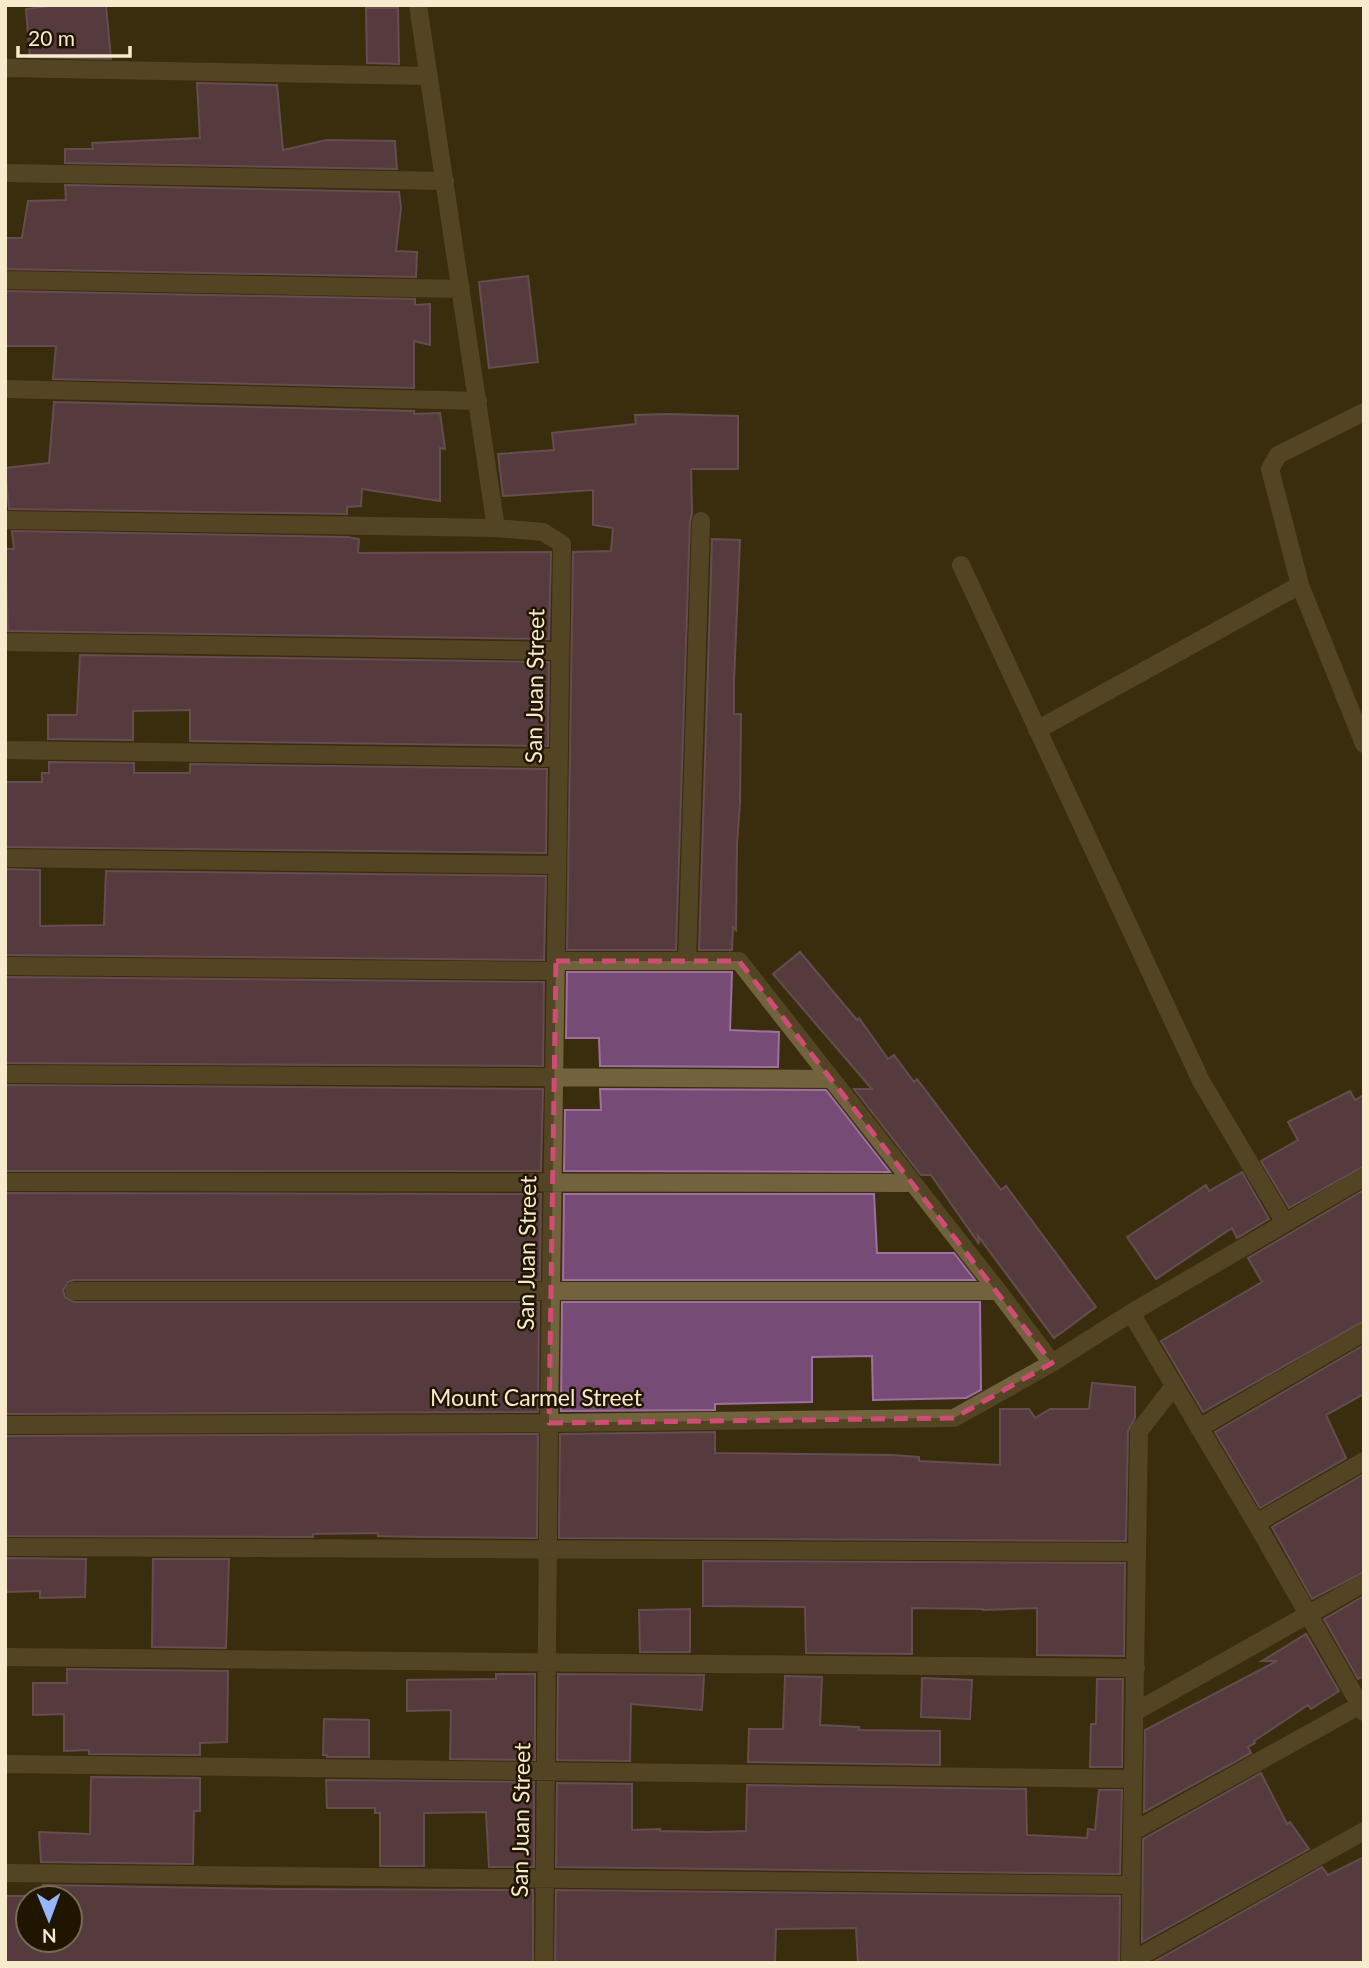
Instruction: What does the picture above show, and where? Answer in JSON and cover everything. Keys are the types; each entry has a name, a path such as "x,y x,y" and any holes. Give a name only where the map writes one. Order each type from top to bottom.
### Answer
{"street":[{"path":"5,520 496,528 418,5"},
{"path":"5,68 429,76"},
{"path":"5,173 445,181"},
{"path":"5,280 460,289"},
{"path":"5,389 478,401"},
{"path":"1361,732 1300,585 1270,469 1278,455 1364,412"},
{"path":"687,961 701,521"},
{"name":"San Juan Street","path":"496,528 543,532 562,544 544,1963"},
{"path":"961,565 1201,1081 1285,1223"},
{"path":"1037,730 1300,585"},
{"path":"5,642 561,651"},
{"path":"5,750 559,758"},
{"path":"5,858 558,865"},
{"path":"5,966 556,966 739,961 1052,1363"},
{"path":"5,1074 831,1079"},
{"name":"Mount Carmel Street","path":"5,1425 954,1418 1052,1363 1131,1313 1364,1177"},
{"path":"5,1182 913,1183"},
{"path":"74,1291 998,1291"},
{"path":"1131,1313 1362,1706 1132,1832"},
{"path":"1199,1428 1364,1332"},
{"path":"1130,1963 1139,1430 1174,1386"},
{"path":"1256,1523 1364,1461"},
{"path":"5,1547 1137,1552"},
{"path":"1135,1712 1364,1583"},
{"path":"5,1657 1136,1668"},
{"path":"5,1764 1133,1779"},
{"path":"1130,1963 1364,1831"},
{"path":"5,1873 1131,1885"}],"highlighted area":[{"path":"556,961 739,961 1052,1363 954,1418 549,1423"}],"building":[{"path":"58,5 106,5 111,59 30,57 26,9"},
{"path":"366,8 398,8 399,64 367,63"},
{"path":"197,83 277,85 283,150 327,140 395,141 397,169 65,163 65,149 93,149 92,143 200,138"},
{"path":"65,185 399,192 401,208 396,251 417,252 416,277 5,269 5,238 22,238 28,201 66,200"},
{"path":"528,276 538,362 489,368 479,282"},
{"path":"5,291 415,299 415,305 430,304 430,345 414,341 414,388 53,379 56,346 5,346"},
{"path":"54,402 440,413 445,449 440,448 440,501 362,489 361,506 347,507 347,514 9,509 5,468 49,463"},
{"path":"635,415 738,416 738,469 691,469 692,514 676,950 567,950 573,552 611,551 613,528 593,525 593,490 503,496 498,454 554,450 552,433 636,424"},
{"path":"12,531 347,537 359,539 358,553 551,552 549,639 8,631 5,549 14,549"},
{"path":"712,539 740,540 734,714 741,714 740,802 736,930 733,927 732,950 699,950"},
{"path":"80,655 549,662 548,746 190,741 190,710 133,711 133,740 48,739 48,715 77,715"},
{"path":"49,762 134,763 134,773 190,773 190,764 547,769 546,853 5,847 5,782 42,782 42,773 49,773"},
{"path":"5,869 40,870 40,926 104,925 106,871 546,876 544,960 5,955"},
{"path":"800,952 857,1020 859,1018 888,1059 894,1055 914,1082 917,1079 1001,1190 1006,1186 1096,1307 1054,1338 978,1236 979,1244 931,1175 921,1175 854,1089 872,1089 773,974"},
{"path":"567,972 732,972 730,1030 779,1032 778,1067 600,1066 599,1038 566,1038"},
{"path":"5,977 544,982 543,1066 5,1063"},
{"path":"5,1085 543,1089 541,1171 5,1171"},
{"path":"600,1089 826,1090 890,1172 564,1171 565,1110 601,1110"},
{"path":"1350,1091 1355,1100 1364,1095 1364,1166 1289,1208 1261,1161 1298,1140 1288,1122"},
{"path":"1242,1172 1269,1219 1237,1238 1232,1228 1156,1279 1127,1237 1206,1185 1209,1191"},
{"path":"1364,1190 1364,1321 1203,1412 1161,1341 1262,1282 1248,1258"},
{"path":"5,1193 541,1194 540,1280 74,1280 68,1282 63,1290 65,1297 74,1302 539,1302 538,1412 5,1414"},
{"path":"564,1194 874,1194 877,1253 954,1253 975,1280 563,1280"},
{"path":"562,1302 980,1302 981,1390 966,1398 873,1400 872,1356 812,1357 812,1402 715,1404 715,1410 561,1411"},
{"path":"1364,1345 1364,1394 1326,1415 1346,1458 1260,1508 1215,1432"},
{"path":"1092,1383 1135,1387 1135,1418 1128,1431 1126,1541 559,1538 560,1434 715,1432 715,1453 891,1455 919,1457 919,1461 1000,1465 1000,1409 1029,1409 1035,1418 1050,1409 1089,1409"},
{"path":"538,1434 537,1538 378,1536 378,1533 313,1534 313,1537 5,1536 5,1436"},
{"path":"1364,1474 1364,1572 1312,1599 1272,1527"},
{"path":"5,1558 86,1559 85,1597 40,1598 40,1591 5,1592"},
{"path":"153,1559 229,1559 226,1648 152,1647"},
{"path":"703,1561 1125,1563 1124,1656 1037,1655 1037,1608 912,1608 912,1654 806,1653 805,1607 703,1606"},
{"path":"1364,1596 1364,1676 1358,1679 1324,1619"},
{"path":"690,1609 690,1652 640,1652 639,1610"},
{"path":"1306,1634 1339,1691 1311,1709 1308,1705 1254,1741 1255,1743 1248,1747 1251,1753 1144,1812 1145,1730 1277,1661 1262,1661"},
{"path":"67,1669 228,1671 227,1742 200,1743 200,1755 89,1754 89,1750 64,1751 64,1714 33,1715 33,1683 67,1683"},
{"path":"496,1674 535,1674 535,1760 450,1759 451,1710 407,1711 407,1680 496,1679"},
{"path":"558,1674 704,1675 702,1710 631,1704 630,1761 557,1760"},
{"path":"785,1676 822,1677 820,1725 859,1727 859,1730 940,1731 940,1765 748,1762 749,1729 783,1729"},
{"path":"922,1678 972,1680 970,1719 921,1717"},
{"path":"1097,1679 1123,1679 1122,1767 1090,1767 1091,1724 1096,1724"},
{"path":"324,1719 369,1720 369,1757 323,1755"},
{"path":"1261,1773 1287,1824 1290,1822 1309,1849 1142,1942 1143,1839"},
{"path":"91,1777 200,1778 200,1811 194,1811 193,1864 41,1862 39,1832 90,1834"},
{"path":"326,1780 534,1782 534,1867 489,1867 486,1812 424,1813 424,1866 380,1866 380,1813 375,1813 375,1808 327,1808"},
{"path":"557,1783 632,1784 632,1830 707,1832 746,1831 747,1785 1026,1789 1027,1835 1087,1838 1088,1829 1095,1830 1099,1790 1122,1790 1120,1874 556,1867"},
{"path":"1364,1857 1364,1963 1152,1963 1322,1867 1328,1875"},
{"path":"84,1886 533,1890 533,1963 5,1963 5,1896 14,1896 14,1954 84,1954"},
{"path":"556,1890 1120,1896 1119,1963 858,1963 856,1928 776,1929 775,1963 555,1963"}]}
